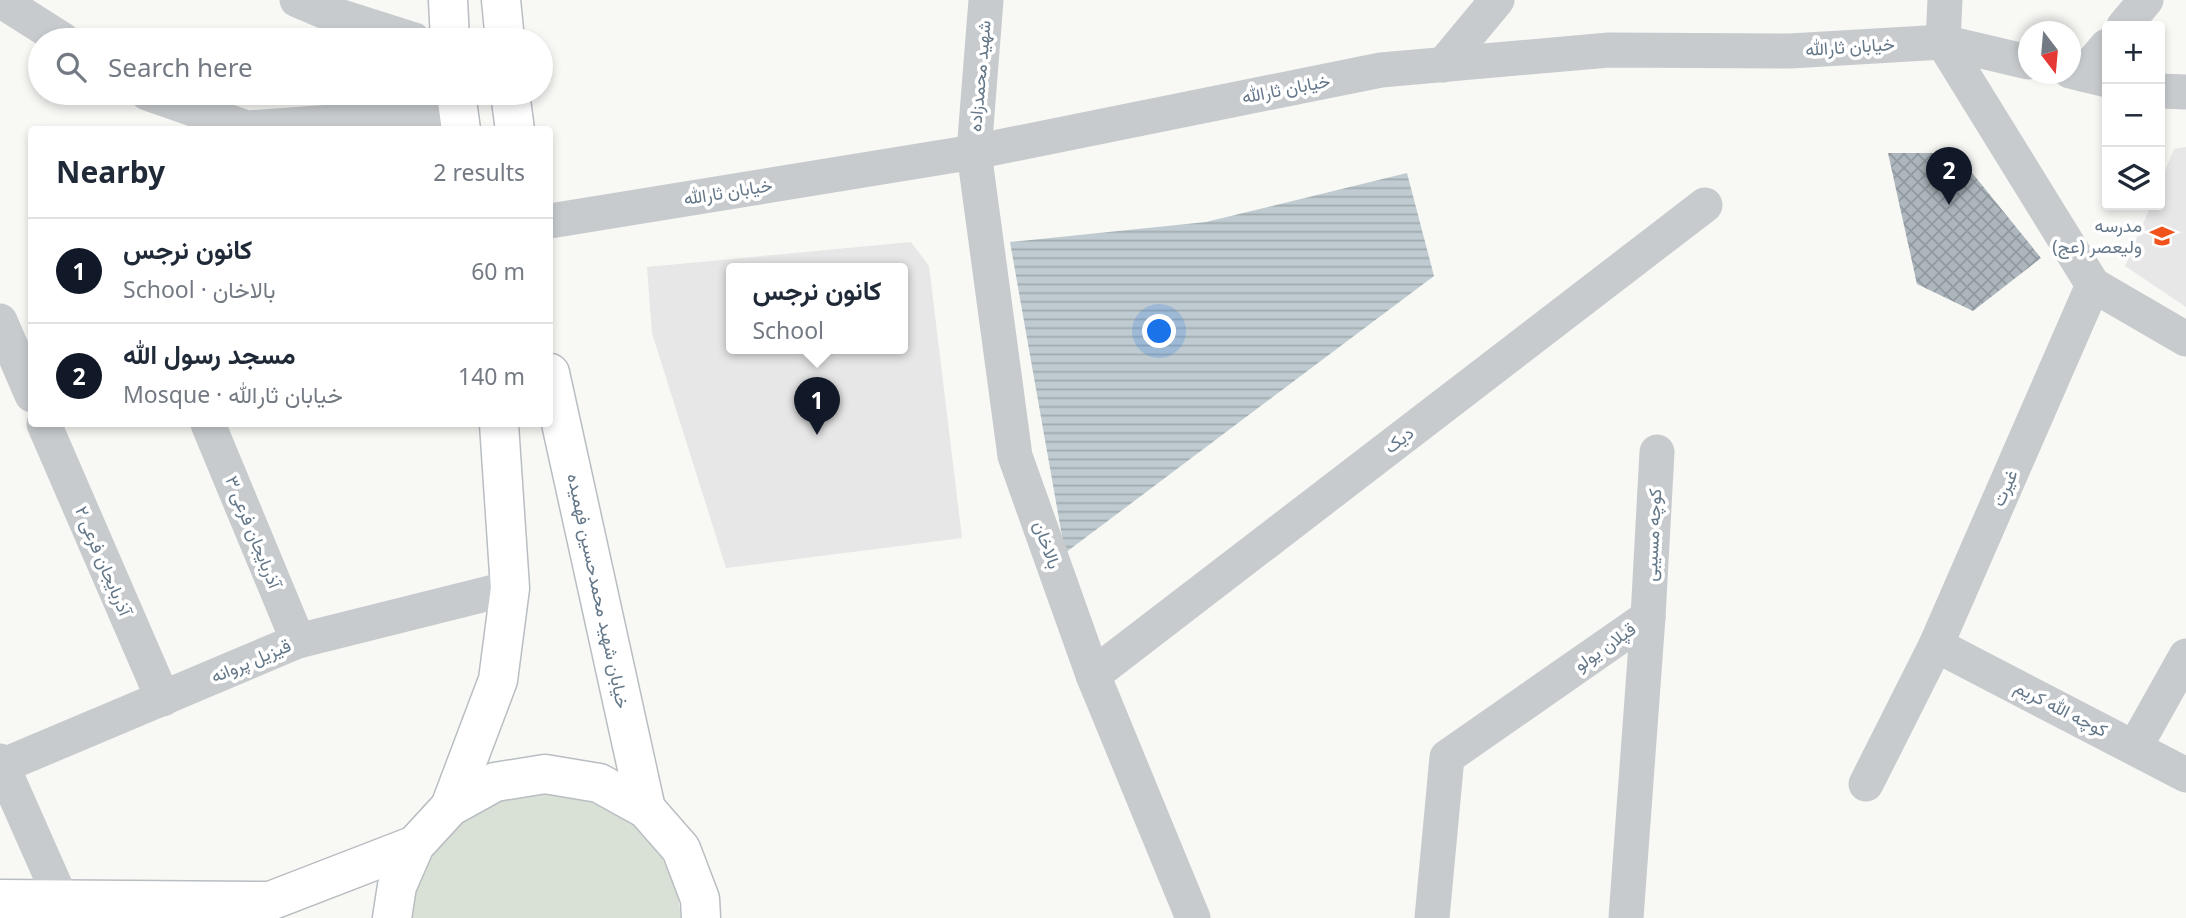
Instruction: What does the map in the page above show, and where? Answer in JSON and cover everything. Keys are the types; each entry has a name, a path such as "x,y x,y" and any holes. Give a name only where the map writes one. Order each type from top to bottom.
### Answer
{"main road":[{"path":"448,0 449,28"},
{"path":"501,0 504,28"},
{"path":"512,105 514,126"},
{"name":"خیابان شهید محمدحسین فهمیده","path":"553,387 646,809"},
{"path":"450,807 498,680 510,588 499,427"},
{"path":"392,918 397,886 415,845 450,807 495,782 545,774 599,783 646,809 681,849 700,899 701,918"},
{"path":"0,899 270,901 415,845"}],"street":[{"path":"0,0 44,28"},
{"path":"297,0 376,28"},
{"name":"شهید محمدزاده","path":"974,152 986,0"},
{"path":"1443,65 1497,0"},
{"path":"1945,0 1943,42 2093,285 2186,339"},
{"path":"2128,21 2146,0"},
{"name":"خیابان ثارالله","path":"553,221 974,152 1381,70 1609,50 1790,51 1943,42 2018,60"},
{"path":"2087,75 2102,53"},
{"path":"2165,91 2186,92"},
{"path":"181,105 241,126"},
{"path":"274,126 459,112"},
{"name":"بالاخان","path":"974,152 1016,456 1093,675 1193,918"},
{"name":"دیک","path":"1093,675 1705,205"},
{"name":"غیرت","path":"1866,784 1936,645 2093,285"},
{"path":"0,321 28,385"},
{"name":"آذربایجان فرعی ۲","path":"45,427 163,699"},
{"name":"آذربایجان فرعی ۳","path":"209,427 298,641"},
{"name":"کوچه مسیبی","path":"1648,617 1657,452"},
{"name":"قیزیل پروانه","path":"1,763 163,699 298,641 510,588"},
{"name":"قپلان یولو","path":"1433,918 1447,757 1648,617"},
{"name":"قپلان یولو","path":"1626,918 1648,617"},
{"name":"کوچه الله کریم","path":"1936,645 2186,775"},
{"path":"2135,747 2186,656"},
{"path":"1,763 61,899"}],"shaded area":[{"name":"مدرسه ولیعصر (عج)","path":"2186,147 2186,307 2125,266 2149,210 2165,210 2165,171 2174,149"},
{"path":"1407,173 1434,276 1065,553 1010,242 1206,222"},
{"path":"911,242 929,266 962,538 726,568 652,333 647,267"},
{"path":"551,792 594,801 632,823 661,855 678,895 681,918 408,918 413,886 436,845 468,815 508,797"}],"building":[{"path":"1888,153 1956,153 2041,258 1973,311 1917,284"}],"place":[{"name":"مسجد رسول الله","path":"1949,205"},
{"name":"مدرسه ولیعصر (عج)","path":"2162,236"},
{"name":"کانون نرجس","path":"817,435"}]}
